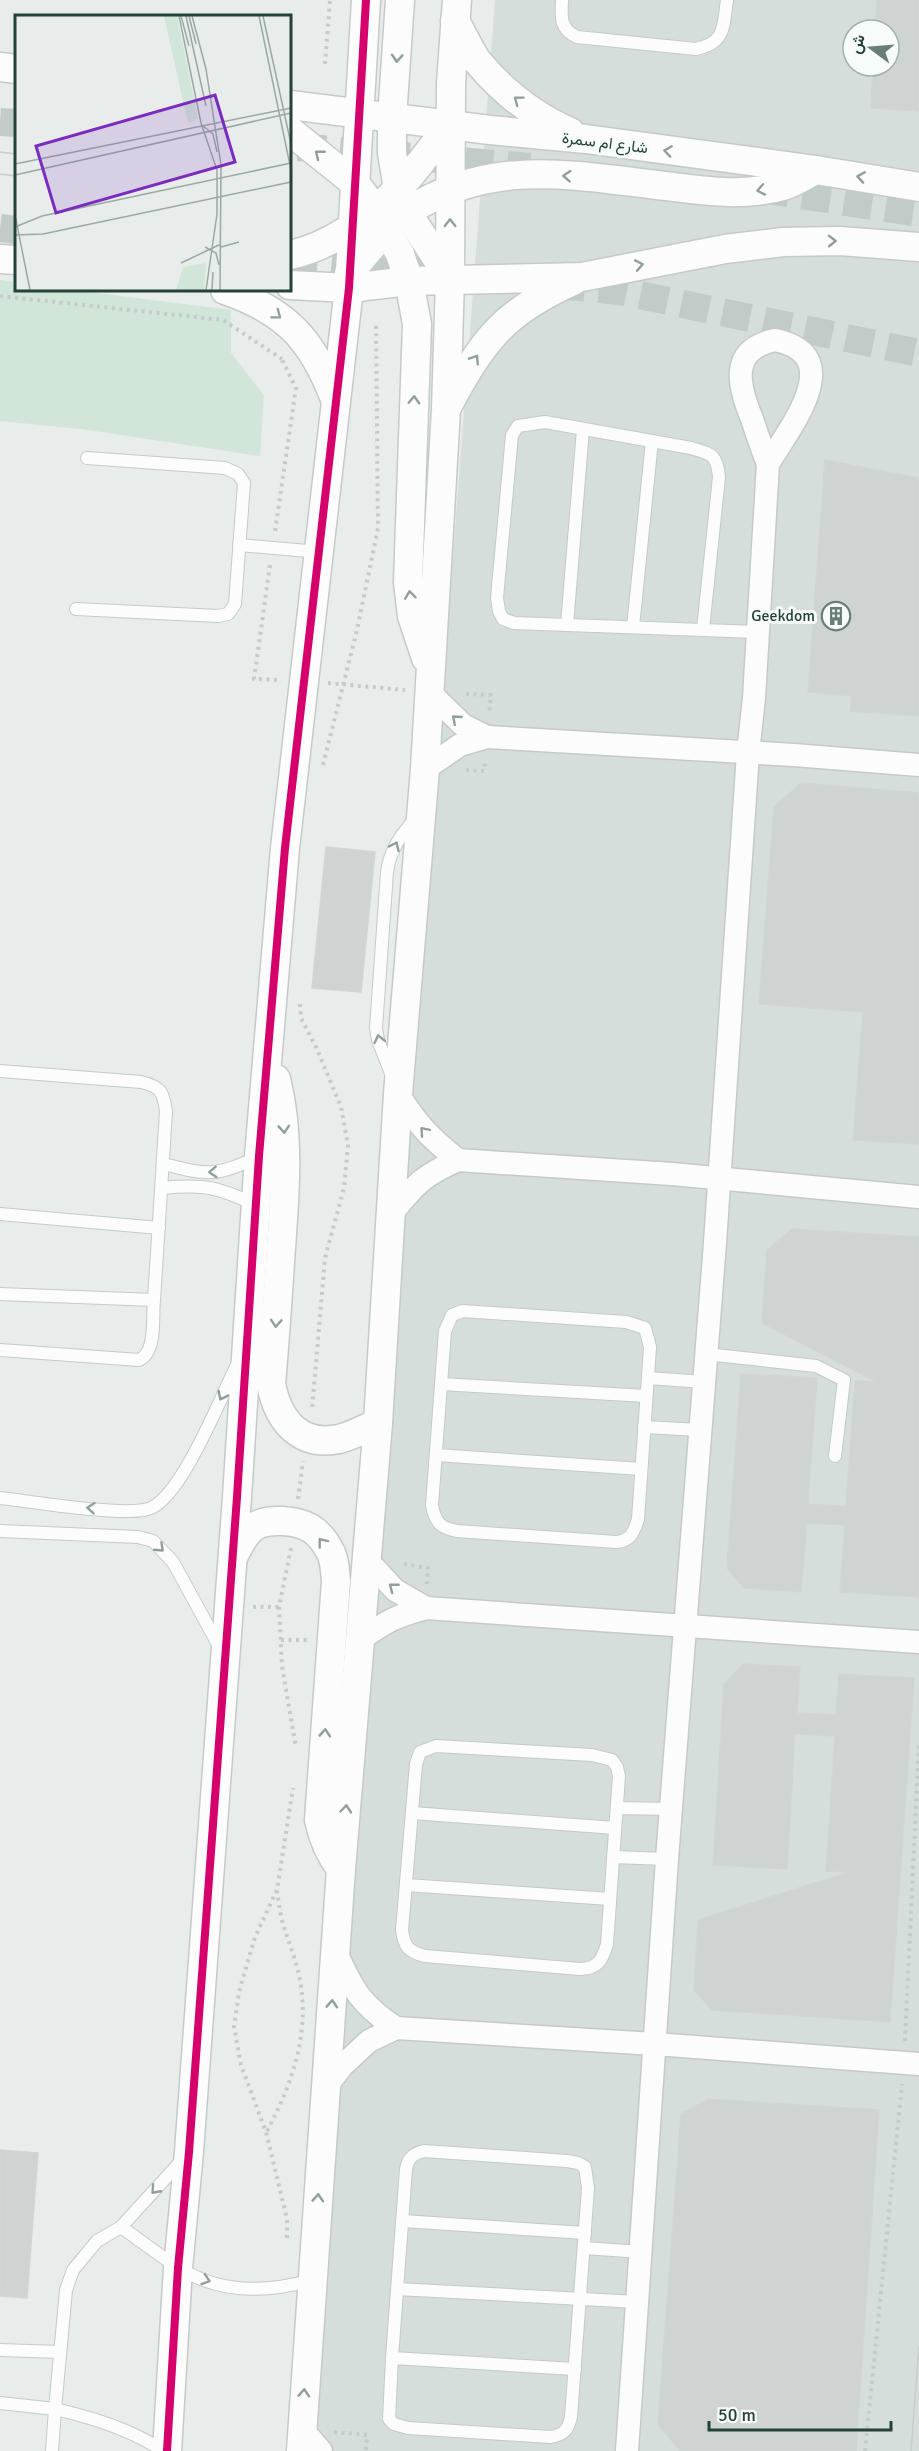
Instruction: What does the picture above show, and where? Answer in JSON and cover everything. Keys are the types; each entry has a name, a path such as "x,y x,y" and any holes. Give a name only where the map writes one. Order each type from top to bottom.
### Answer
{"street":[{"path":"356,184 366,0"},
{"path":"400,0 392,118 392,153 384,213 409,281 417,324 408,582 412,615 430,682 463,725 487,737"},
{"path":"321,2451 301,2440 341,1869 378,1423 398,1094 425,769 446,410 450,279 450,125 456,11"},
{"path":"456,11 477,60 505,90 545,120 586,139"},
{"path":"0,67 15,69"},
{"name":"شارع ام سمرة","path":"291,105 586,139 816,170 919,188"},
{"path":"165,2451 248,1343 259,1156 285,848 349,280 384,213 450,125"},
{"path":"291,131 356,184 450,279"},
{"path":"291,255 309,251 384,213 450,188 488,177 536,174 713,192 752,192 785,185 816,170"},
{"path":"291,285 349,280 582,277 726,249 783,242 840,240 919,247"},
{"path":"0,259 15,260"},
{"path":"446,410 484,345 512,315 547,293 582,277"},
{"path":"227,291 268,308 305,340 324,369 336,402"},
{"path":"627,2451 684,1626 720,1179 768,464 743,399 741,373 744,360 751,350 763,343 775,340 788,342 799,349 807,359 811,372 808,398 768,464"},
{"path":"425,769 460,745 487,737 919,765"},
{"path":"268,1051 283,1121 285,1156 285,1192 271,1384 275,1404 285,1421 300,1434 319,1440 339,1439 378,1423"},
{"path":"398,1094 418,1125 430,1138 458,1160"},
{"path":"392,1213 419,1180 458,1160 720,1179 919,1197"},
{"path":"232,1558 241,1540 256,1526 275,1521 295,1522 311,1528 323,1541 332,1556 336,1581 319,1820 330,1855 341,1869"},
{"path":"366,1559 390,1586 426,1608"},
{"path":"360,1640 398,1615 426,1608 919,1641"},
{"path":"336,1952 352,1988 376,2014 396,2028"},
{"path":"326,2087 342,2066 369,2041 396,2028 912,2063"}],"lane":[{"path":"562,0 562,22 568,32 577,37 696,48 709,46 718,40 723,28 727,0"},
{"path":"703,629 719,477 718,463 711,454 545,422 518,426 512,435 497,598 503,619 514,623 757,632"},
{"path":"567,625 583,429"},
{"path":"633,627 652,441"},
{"path":"76,609 218,616 228,614 234,604 244,483 238,474 225,468 87,458"},
{"path":"239,545 319,552"},
{"path":"0,1071 141,1082 155,1086 164,1095 166,1111 163,1188 154,1300 150,1349 146,1357 139,1360 0,1350"},
{"path":"164,1164 203,1173 219,1173 259,1156"},
{"path":"163,1188 202,1185 217,1188 256,1205"},
{"path":"0,1214 159,1228"},
{"path":"0,1294 154,1300"},
{"path":"463,1311 626,1322 637,1325 645,1328 648,1337 648,1377 638,1519 631,1537 624,1541 458,1531 440,1525 434,1518 432,1505 441,1384 447,1324 452,1315 463,1311"},
{"path":"0,1497 117,1510 138,1511 152,1507 167,1496 183,1474 248,1343"},
{"path":"706,1354 816,1366 844,1380 835,1456"},
{"path":"648,1377 704,1382"},
{"path":"441,1384 646,1396"},
{"path":"644,1427 700,1430"},
{"path":"436,1455 642,1469"},
{"path":"0,1531 138,1537 153,1541 172,1562 225,1658"},
{"path":"436,1746 592,1755 612,1760 619,1776 617,1808 607,1944 600,1963 592,1968 580,1968 425,1956 414,1954 404,1943 402,1930 417,1758 420,1752 436,1746"},
{"path":"617,1808 671,1809"},
{"path":"412,1813 615,1828"},
{"path":"613,1857 667,1859"},
{"path":"406,1885 610,1899"},
{"path":"424,2151 578,2163 585,2167 588,2177 585,2233 575,2369 569,2426 565,2432 550,2437 408,2428 394,2424 390,2419 389,2409 407,2161 415,2154 424,2151"},
{"path":"52,2451 66,2290 72,2270 97,2241 121,2228 189,2152"},
{"path":"402,2220 585,2233"},
{"path":"121,2228 178,2268 197,2278 244,2289 270,2290 312,2279"},
{"path":"584,2248 641,2252"},
{"path":"397,2289 638,2302"},
{"path":"0,2350 60,2352"},
{"path":"392,2358 575,2369"},
{"path":"0,2403 55,2409 98,2419 165,2451"}],"path":[{"path":"325,64 330,0"},
{"path":"0,296 223,320 282,360 305,340"},
{"path":"321,771 357,630 378,528 376,324"},
{"path":"297,1755 282,1666 279,1607 295,1522 303,1460 309,1437 325,1258 344,1188 348,1145 341,1107 301,1018 300,998"},
{"path":"865,2451 912,2063 919,1742"},
{"path":"287,2241 287,2219 266,2132 241,2065 234,2027 239,1992 255,1937 277,1890 294,1777"},
{"path":"266,2132 285,2098 296,2066 303,2004 300,1979 282,1924 277,1890"}],"shaded area":[{"path":"495,0 919,0 919,2451 310,2451"}],"green space":[{"path":"0,280 15,282 15,291 82,291 231,310 231,353 264,395 260,456 81,429 0,421"}],"building":[{"path":"877,0 919,0 919,111 871,108 872,78 901,78 901,18 876,18"},
{"path":"825,460 919,478 919,716 850,711 852,696 808,692"},
{"path":"801,783 919,793 919,1144 853,1140 863,1012 759,1004 774,807"},
{"path":"326,847 375,852 361,992 312,988"},
{"path":"792,1229 919,1237 919,1597 840,1592 845,1525 807,1523 801,1592 744,1588 727,1568 741,1374 817,1378 808,1504 846,1506 855,1381 877,1382 762,1323 767,1250"},
{"path":"743,1664 800,1667 797,1713 836,1715 839,1674 914,1678 890,2022 712,2010 694,1990 698,1920 849,1872 826,1871 835,1736 795,1734 787,1869 713,1865 724,1684"},
{"path":"708,2099 879,2110 856,2451 680,2451 658,2424 681,2114"},
{"path":"0,2150 38,2153 27,2298 0,2296"}],"tunnel":[{"path":"0,122 15,123"},
{"path":"298,147 530,167"},
{"path":"761,189 919,213"},
{"path":"0,228 15,230"},
{"path":"291,257 428,271"},
{"path":"557,285 620,291 919,353"}],"tram line":[{"path":"0,152 15,154"},
{"path":"0,174 15,176"},
{"path":"911,2451 919,2346"}],"cycle path":[{"path":"167,2451 178,2268 189,2152 237,1497 259,1156 285,848 349,288 366,0"}],"place":[{"name":"Geekdom","path":"836,616"}]}
